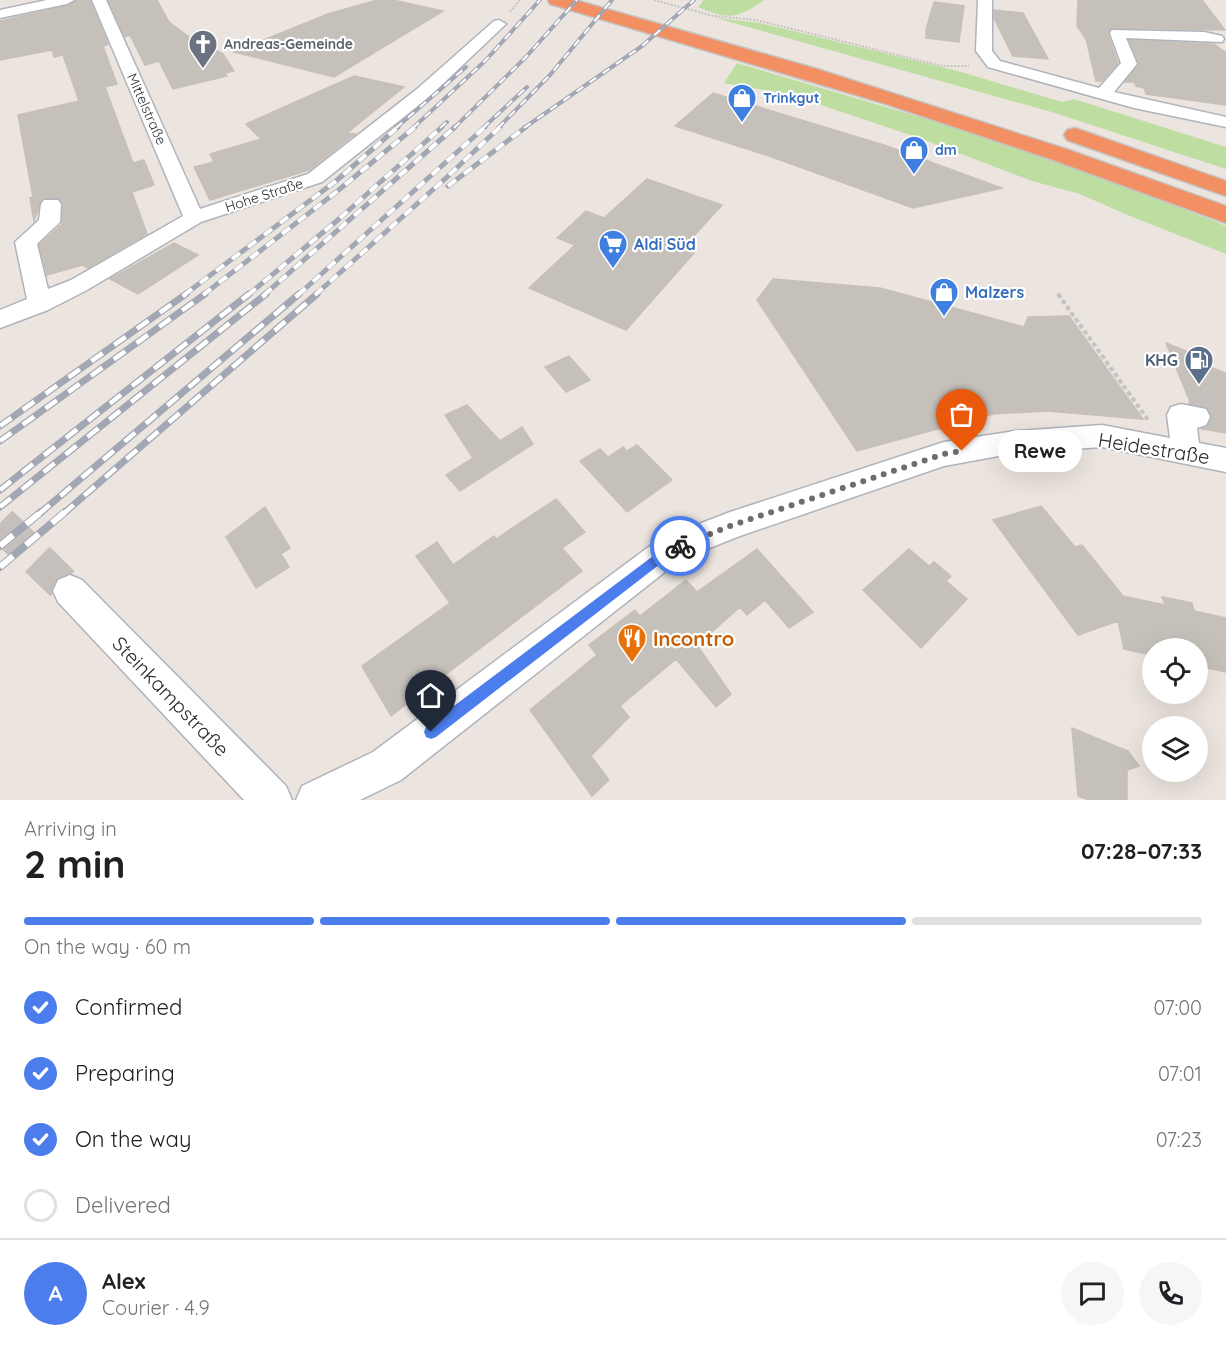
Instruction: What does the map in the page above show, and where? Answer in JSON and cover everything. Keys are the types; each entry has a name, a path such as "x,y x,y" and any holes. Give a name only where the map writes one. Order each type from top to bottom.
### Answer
{"highway":[{"path":"556,0 700,40 961,120 1078,159 1226,215"},
{"path":"607,0 842,63"},
{"path":"1052,127 1226,189"}],"street":[{"path":"0,14 67,0"},
{"name":"Mittelstraße","path":"99,0 194,218"},
{"path":"985,0 984,51 994,64 1103,94 1226,122"},
{"name":"Hohe Straße","path":"0,320 79,285 194,218 315,178 423,93 499,24"},
{"path":"1103,94 1129,64 1117,33 1204,36 1216,39"},
{"path":"40,304 26,242 49,222 51,204"},
{"path":"1177,451 1189,411"},
{"name":"Heidestraße","path":"316,800 387,766 669,550 730,526 944,454 1015,442 1102,436 1226,460"},
{"name":"Steinkampstraße","path":"70,591 272,800"}],"path":[{"path":"654,0 714,16 756,20 942,66 994,64"},
{"path":"1058,293 1177,451"}],"green space":[{"path":"704,0 764,0 747,11 725,16 698,7"},
{"path":"716,18 760,23 958,71 1062,102 1074,99 1226,147 1226,169 1055,113"},
{"path":"737,63 984,136 1212,220 1226,226 1226,254 1080,194 1032,181 922,139 788,94 724,83"}],"building":[{"path":"76,0 90,0 108,44 103,46 117,84 105,87 133,163 144,160 154,185 132,192 147,234 88,268 82,265 47,275 39,245 62,224 63,204 58,198 42,199 34,221 30,198 33,197 18,115 79,101 63,55 54,57 52,50 0,60 0,21 67,6"},
{"path":"108,0 157,0 169,22 204,48 209,46 223,54 234,71 225,73 227,76 173,89 159,61 145,65 130,35 125,37"},
{"path":"377,0 393,0 443,11 334,77 234,52 328,14"},
{"path":"1078,0 1202,0 1225,30 1112,28 1108,34 1118,63 1102,81 1096,81 1086,39 1077,26"},
{"path":"934,2 964,6 959,42 926,38 926,29"},
{"path":"994,10 1023,13 1048,59 1013,56 994,18"},
{"path":"1129,40 1214,44 1226,53 1226,105 1146,94 1144,88 1136,86 1134,82 1125,82 1139,63"},
{"path":"354,76 404,87 347,133 355,134 309,170 210,200 194,167 214,162 210,154 261,139 246,124"},
{"path":"713,93 887,146 1002,188 913,208 769,156 675,126"},
{"name":"Aldi Süd","path":"647,179 722,205 682,249 694,253 626,330 529,288 575,245 557,238 586,211 604,218"},
{"path":"174,243 198,255 138,294 110,279"},
{"path":"773,279 880,288 1024,327 1028,317 1069,316 1143,419 1047,411 993,414 857,451 757,300"},
{"path":"1166,343 1206,359 1204,365 1226,373 1226,433 1202,429 1208,426 1212,416 1206,407 1191,404"},
{"path":"569,356 590,380 566,392 545,367"},
{"path":"467,405 500,441 522,427 533,444 460,491 446,475 473,458 445,415"},
{"path":"637,445 672,480 627,512 580,461 600,449 608,457 623,447 627,451"},
{"path":"556,499 585,532 562,548 582,571 391,716 362,666 450,603 416,556 437,542 453,565 494,536 496,539"},
{"path":"1041,506 1075,547 1082,545 1123,596 1165,605 1162,597 1192,603 1194,611 1226,618 1226,672 1208,668 1208,638 1142,638 1142,653 1124,649 1118,621 1078,635 993,520"},
{"path":"265,507 290,548 281,554 289,567 256,588 226,537"},
{"path":"757,549 813,612 789,628 765,600 747,615 740,607 697,645 731,694 716,707 676,659 620,706 629,717 591,756 609,780 592,796 530,710 597,655 589,645 635,610 640,616 686,580 697,592"},
{"path":"909,549 929,566 934,562 951,576 946,581 967,599 921,648 863,590"},
{"path":"1072,728 1128,751 1139,766 1127,770 1127,800 1089,800 1078,796"}],"tunnel":[{"path":"1189,400 1226,406"},
{"path":"0,523 70,591"}],"railway":[{"path":"413,128 486,60 540,0"},
{"path":"454,128 525,58 577,0"},
{"path":"498,128 550,75 612,0"},
{"path":"524,128 642,46 694,0"},
{"path":"396,128 466,67"},
{"path":"483,128 527,87"},
{"path":"440,128 447,122"},
{"path":"184,295 336,181 398,127"},
{"path":"203,295 335,193 415,127"},
{"path":"248,295 339,219 442,127"},
{"path":"264,295 455,127"},
{"path":"298,295 485,127"},
{"path":"315,295 500,127"},
{"path":"448,186 526,127"},
{"path":"0,426 186,294"},
{"path":"0,441 205,294"},
{"path":"0,490 249,294"},
{"path":"0,507 266,294"},
{"path":"39,514 299,294"},
{"path":"63,514 317,294"},
{"path":"0,546 41,512"},
{"path":"0,567 65,512"}],"way so far":[{"path":"680,546 770,512 944,454 962,451"}],"place":[{"name":"Andreas-Gemeinde","path":"203,70"},
{"name":"Trinkgut","path":"742,124"},
{"name":"dm","path":"914,176"},
{"name":"Aldi Süd","path":"613,270"},
{"name":"Malzers","path":"944,318"},
{"name":"KHG","path":"1199,386"},
{"name":"Rewe","path":"962,451"},
{"name":"Incontro","path":"632,664"}],"route":[{"path":"431,732 669,550 680,546"}]}
